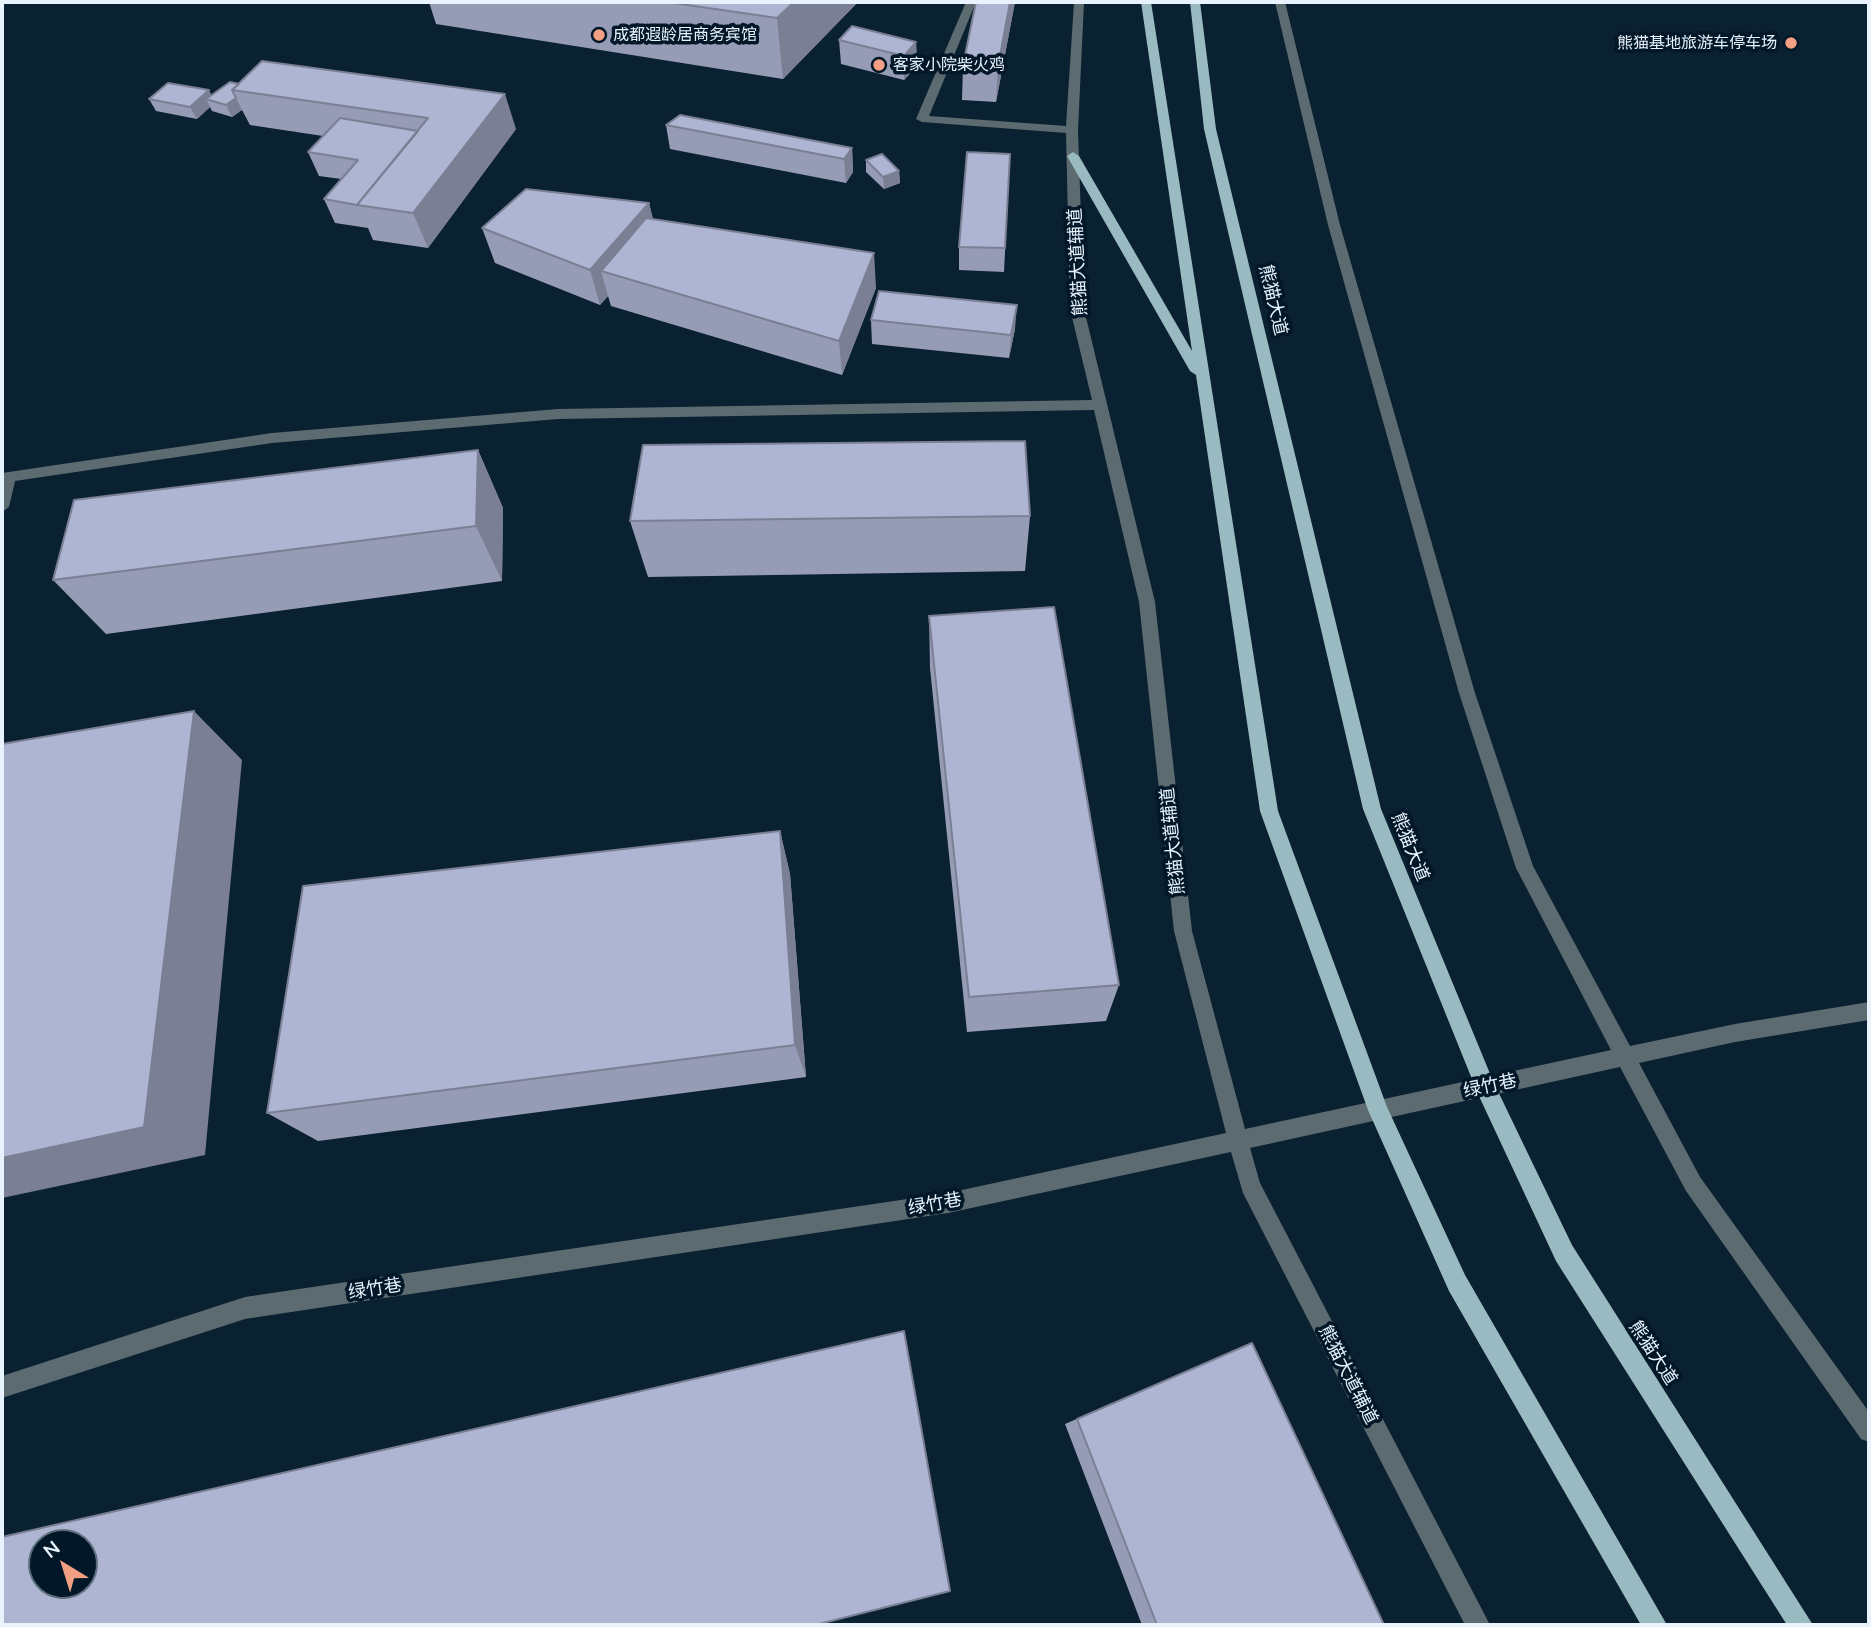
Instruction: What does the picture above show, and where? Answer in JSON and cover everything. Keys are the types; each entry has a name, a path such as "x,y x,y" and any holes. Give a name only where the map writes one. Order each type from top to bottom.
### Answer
{"main road":[{"path":"1146,2 1269,811 1378,1110 1457,1283 1655,1625"},
{"name":"熊猫大道","path":"1195,2 1210,129 1372,809 1485,1087 1564,1253 1801,1625"},
{"path":"1073,156 1203,382"}],"street":[{"path":"971,2 922,119 1072,130"},
{"name":"熊猫大道辅道","path":"1079,2 1072,130 1077,309 1147,602 1183,931 1250,1186 1478,1625"},
{"path":"1280,2 1334,225 1466,692 1525,868 1693,1184 1869,1431"},
{"path":"2,507 6,477 272,438 558,414 1100,405"},
{"name":"绿竹巷","path":"2,1387 245,1308 948,1203 1735,1033 1869,1011"}],"building":[{"path":"667,2 794,2 777,18"},
{"path":"976,2 1010,2 998,67 963,65"},
{"path":"852,26 916,42 904,56 839,40"},
{"path":"262,61 505,94 413,213 357,205 428,118 232,90"},
{"path":"230,82 239,84 232,90 236,98 226,105 206,99"},
{"path":"168,83 209,90 190,107 149,99"},
{"path":"680,115 852,148 844,159 666,125"},
{"path":"340,118 418,131 357,205 324,199 358,160 308,152"},
{"path":"967,152 1010,154 1005,248 959,247"},
{"path":"882,154 899,171 883,177 866,160"},
{"path":"526,189 649,203 590,270 482,228"},
{"path":"646,218 874,253 839,341 601,271"},
{"path":"879,291 1017,305 1011,335 871,320"},
{"path":"1025,441 1030,516 630,521 643,445"},
{"path":"478,450 476,526 53,580 74,500"},
{"path":"1054,607 1119,985 969,997 929,616"},
{"path":"194,711 144,1127 2,1158 2,744"},
{"path":"780,831 795,1045 267,1113 303,886"},
{"path":"904,1331 950,1591 815,1625 2,1625 2,1537 28,1531 28,1599 98,1599 98,1529 37,1529"},
{"path":"1252,1343 1384,1625 1157,1625 1077,1419"}],"place":[{"name":"成都遐龄居商务宾馆","path":"599,35"},
{"name":"熊猫基地旅游车停车场","path":"1791,43"},
{"name":"客家小院柴火鸡","path":"879,65"}]}
